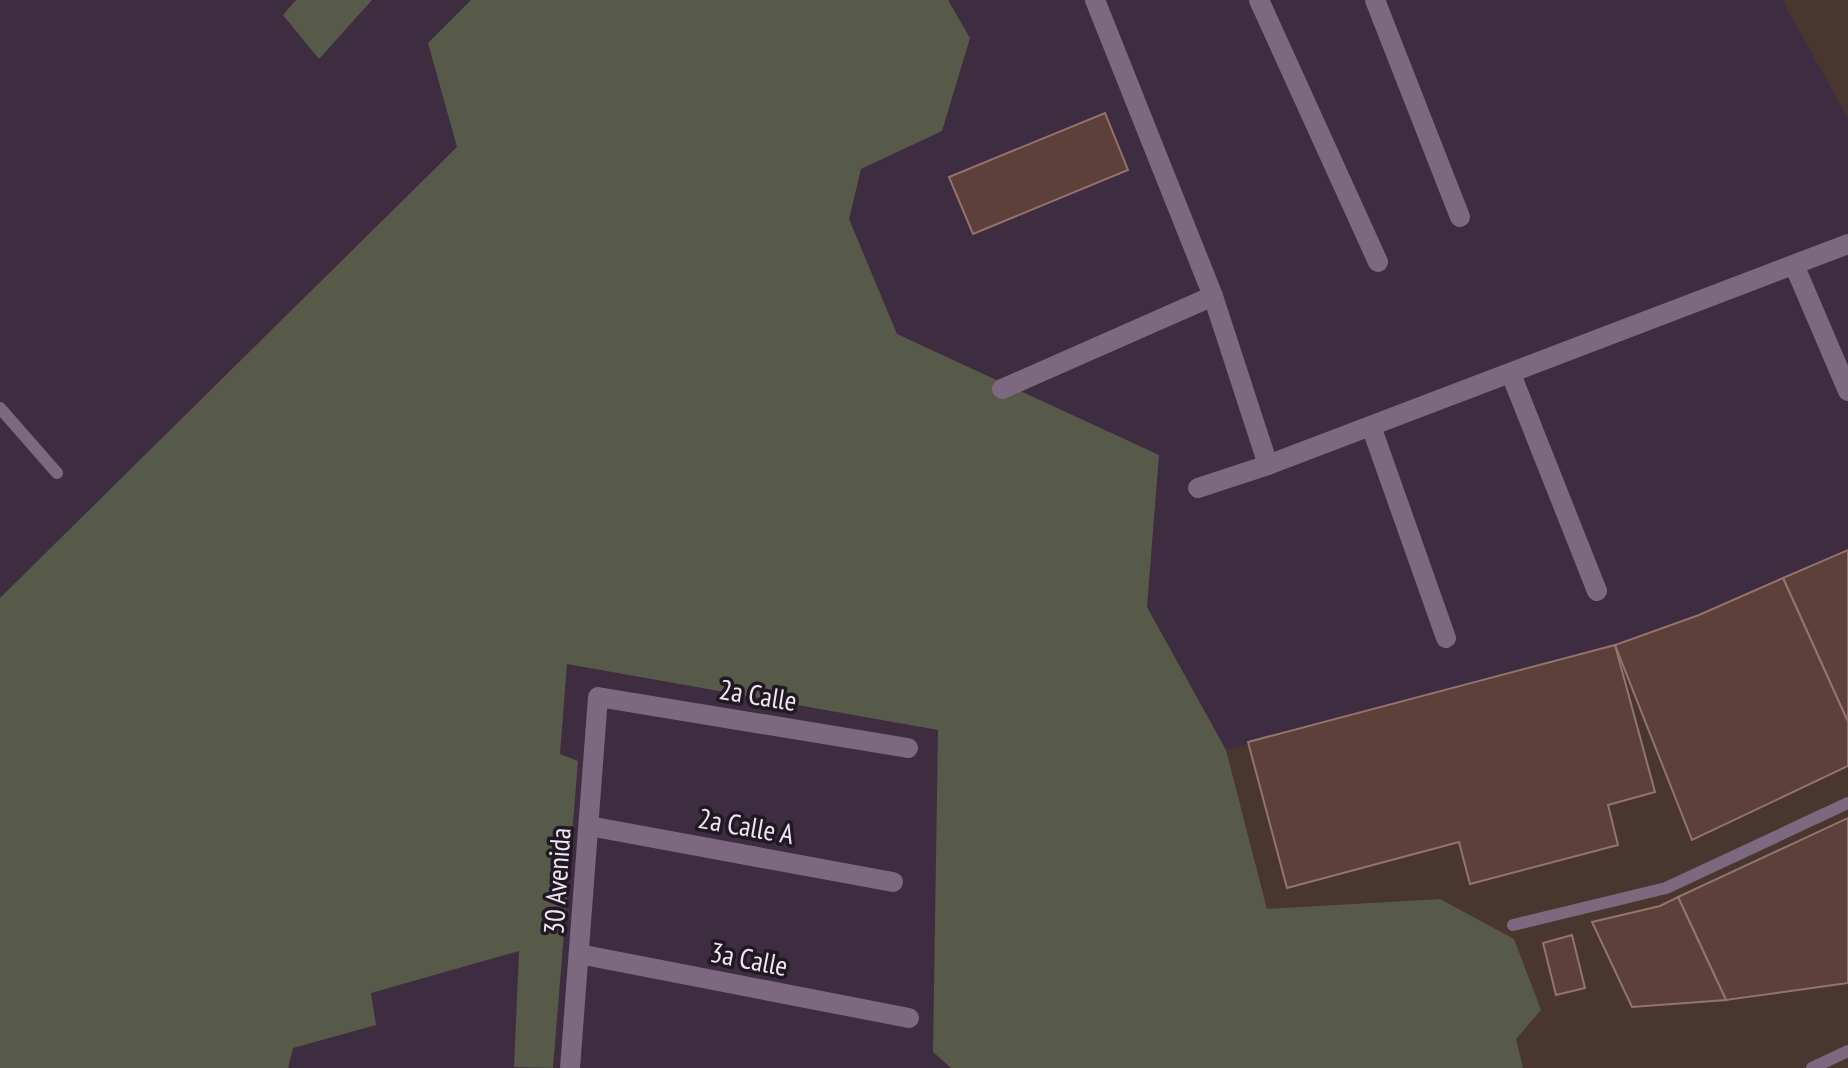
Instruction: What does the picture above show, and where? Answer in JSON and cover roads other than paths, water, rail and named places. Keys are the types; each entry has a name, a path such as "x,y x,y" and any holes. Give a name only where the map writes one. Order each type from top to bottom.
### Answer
{"street":[{"path":"1095,0 1213,296 1268,465"},
{"path":"1259,0 1378,262"},
{"path":"1375,0 1460,217"},
{"path":"1198,488 1511,374 1848,244"},
{"path":"1795,267 1848,391"},
{"path":"1002,389 1213,296"},
{"path":"1511,374 1597,591"},
{"path":"1371,426 1446,638"},
{"name":"2a Calle","path":"598,697 908,748"},
{"name":"30 Avenida","path":"570,1068 598,697"},
{"name":"2a Calle A","path":"589,826 893,882"},
{"name":"3a Calle","path":"579,954 909,1018"}],"lane":[{"path":"0,408 57,473"},
{"path":"1513,925 1666,888 1848,803"},
{"path":"1812,1068 1848,1051"}]}
